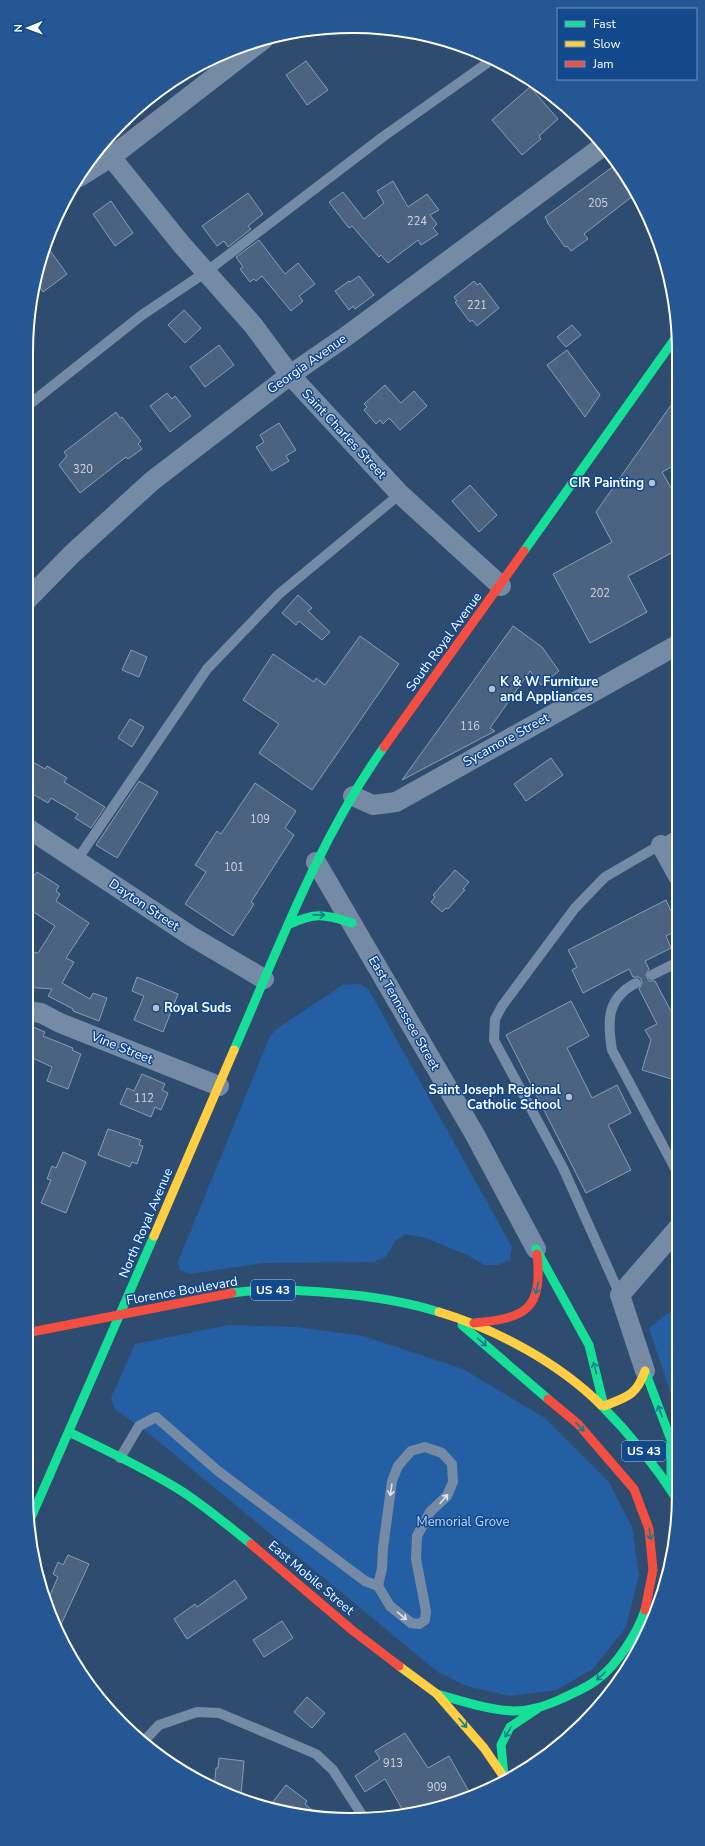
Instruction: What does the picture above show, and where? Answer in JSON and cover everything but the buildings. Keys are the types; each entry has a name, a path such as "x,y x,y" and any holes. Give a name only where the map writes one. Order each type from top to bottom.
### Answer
{"main road":[{"name":"South Royal Avenue","path":"264,979 316,862 353,796 379,754 501,586 672,344"},
{"path":"288,925 306,916 321,914 352,923"},
{"name":"North Royal Avenue","path":"34,1511 264,979"},
{"path":"474,1323 516,1316 530,1307 536,1293 539,1280 536,1249"},
{"path":"536,1249 589,1345 604,1406 632,1396 640,1387 645,1371"},
{"name":"Florence Boulevard","path":"33,1332 223,1295 279,1289 371,1296 414,1304 474,1323 492,1331 531,1352 564,1374 604,1406"},
{"path":"452,1316 578,1424 634,1489 650,1529 653,1570 651,1591 637,1630 626,1648 598,1679 579,1691 538,1709 510,1727 501,1745 505,1774"},
{"path":"645,1371 671,1440 672,1452"},
{"name":"US 43","path":"604,1406 630,1433 672,1483"},
{"name":"East Mobile Street","path":"69,1432 183,1492 220,1518 352,1630 437,1694 484,1748 503,1775"},
{"path":"437,1694 494,1709 515,1711 538,1709"}],"street":[{"path":"91,170 111,157 252,50"},
{"name":"Georgia Avenue","path":"33,594 72,554 152,481 290,375 348,335 599,149"},
{"name":"Saint Charles Street","path":"111,157 206,272 253,325 290,375 400,494 501,586"},
{"name":"Sycamore Street","path":"353,796 373,804 396,802 672,648"},
{"name":"Dayton Street","path":"33,831 191,936 264,979"},
{"path":"669,840 672,852"},
{"name":"East Tennessee Street","path":"316,862 474,1133 536,1249"},
{"name":"Vine Street","path":"33,1012 41,1013 60,1023 219,1086"},
{"path":"645,1371 620,1295 672,1235"}],"lane":[{"path":"33,401 142,315 206,272 384,136 487,63"},
{"path":"78,860 207,669 279,594 400,494"},
{"path":"620,1295 563,1168 494,1040 495,1020 502,1006 575,908 605,877 669,840"},
{"path":"652,975 672,965"},
{"path":"636,983 624,990 615,1000 610,1015 609,1031 612,1050 672,1163"},
{"path":"120,1458 139,1426 156,1417 218,1472 365,1581 378,1586 390,1606 411,1623 419,1624 425,1620 426,1611 416,1559 417,1536 430,1512 447,1496 453,1482 452,1464 442,1452 425,1447 411,1451 398,1466 392,1481 383,1548 382,1568 378,1586"},
{"path":"147,1738 160,1725 197,1712 219,1713 316,1754 333,1770 360,1813"}],"green space":[{"path":"360,984 369,990 512,1247 510,1260 498,1265 485,1265 467,1255 426,1238 406,1234 395,1241 386,1257 374,1262 262,1263 190,1274 180,1270 178,1262 270,1036 278,1028 343,985"},
{"path":"672,1310 672,1397 649,1328"},
{"name":"Memorial Grove","path":"229,1325 296,1327 363,1336 463,1369 545,1418 609,1482 632,1527 639,1575 626,1627 593,1669 556,1690 510,1696 470,1687 439,1673 152,1436 115,1409 111,1398 135,1344"}],"traffic: fast":[{"path":"524,551 672,343"},
{"path":"234,1050 284,933 320,856 339,819 384,747"},
{"path":"288,925 313,916 327,916 352,923"},
{"path":"34,1511 154,1236"},
{"path":"536,1249 589,1345 604,1406"},
{"path":"232,1293 257,1290 282,1290 347,1294 400,1302 439,1312"},
{"path":"462,1325 548,1399"},
{"path":"645,1371 671,1440 671,1489"},
{"path":"601,1405 642,1451 672,1492"},
{"path":"69,1432 141,1468 183,1492 251,1544"},
{"path":"437,1694 485,1707 514,1711 532,1709 555,1702 589,1685 605,1673 626,1648 642,1619 645,1610"},
{"path":"504,1775 501,1745 510,1727 537,1709"}],"traffic: slow":[{"path":"154,1236 234,1050"},
{"path":"439,1312 461,1319 526,1349 566,1375 601,1405"},
{"path":"604,1406 625,1398 634,1391 642,1379 645,1371"},
{"path":"399,1666 437,1694 484,1748 503,1775"}],"traffic: jam":[{"path":"384,747 524,551"},
{"path":"474,1323 507,1318 518,1314 527,1308 533,1299 537,1288 537,1254"},
{"path":"33,1332 232,1293"},
{"path":"548,1399 578,1424 634,1489 649,1529 653,1570 645,1610"},
{"path":"251,1544 352,1630 399,1666"}],"place":[{"name":"CIR Painting","path":"652,483"},
{"name":"K & W Furniture and Appliances","path":"492,689"},
{"name":"Royal Suds","path":"156,1008"},
{"name":"Saint Joseph Regional Catholic School","path":"569,1097"}]}
